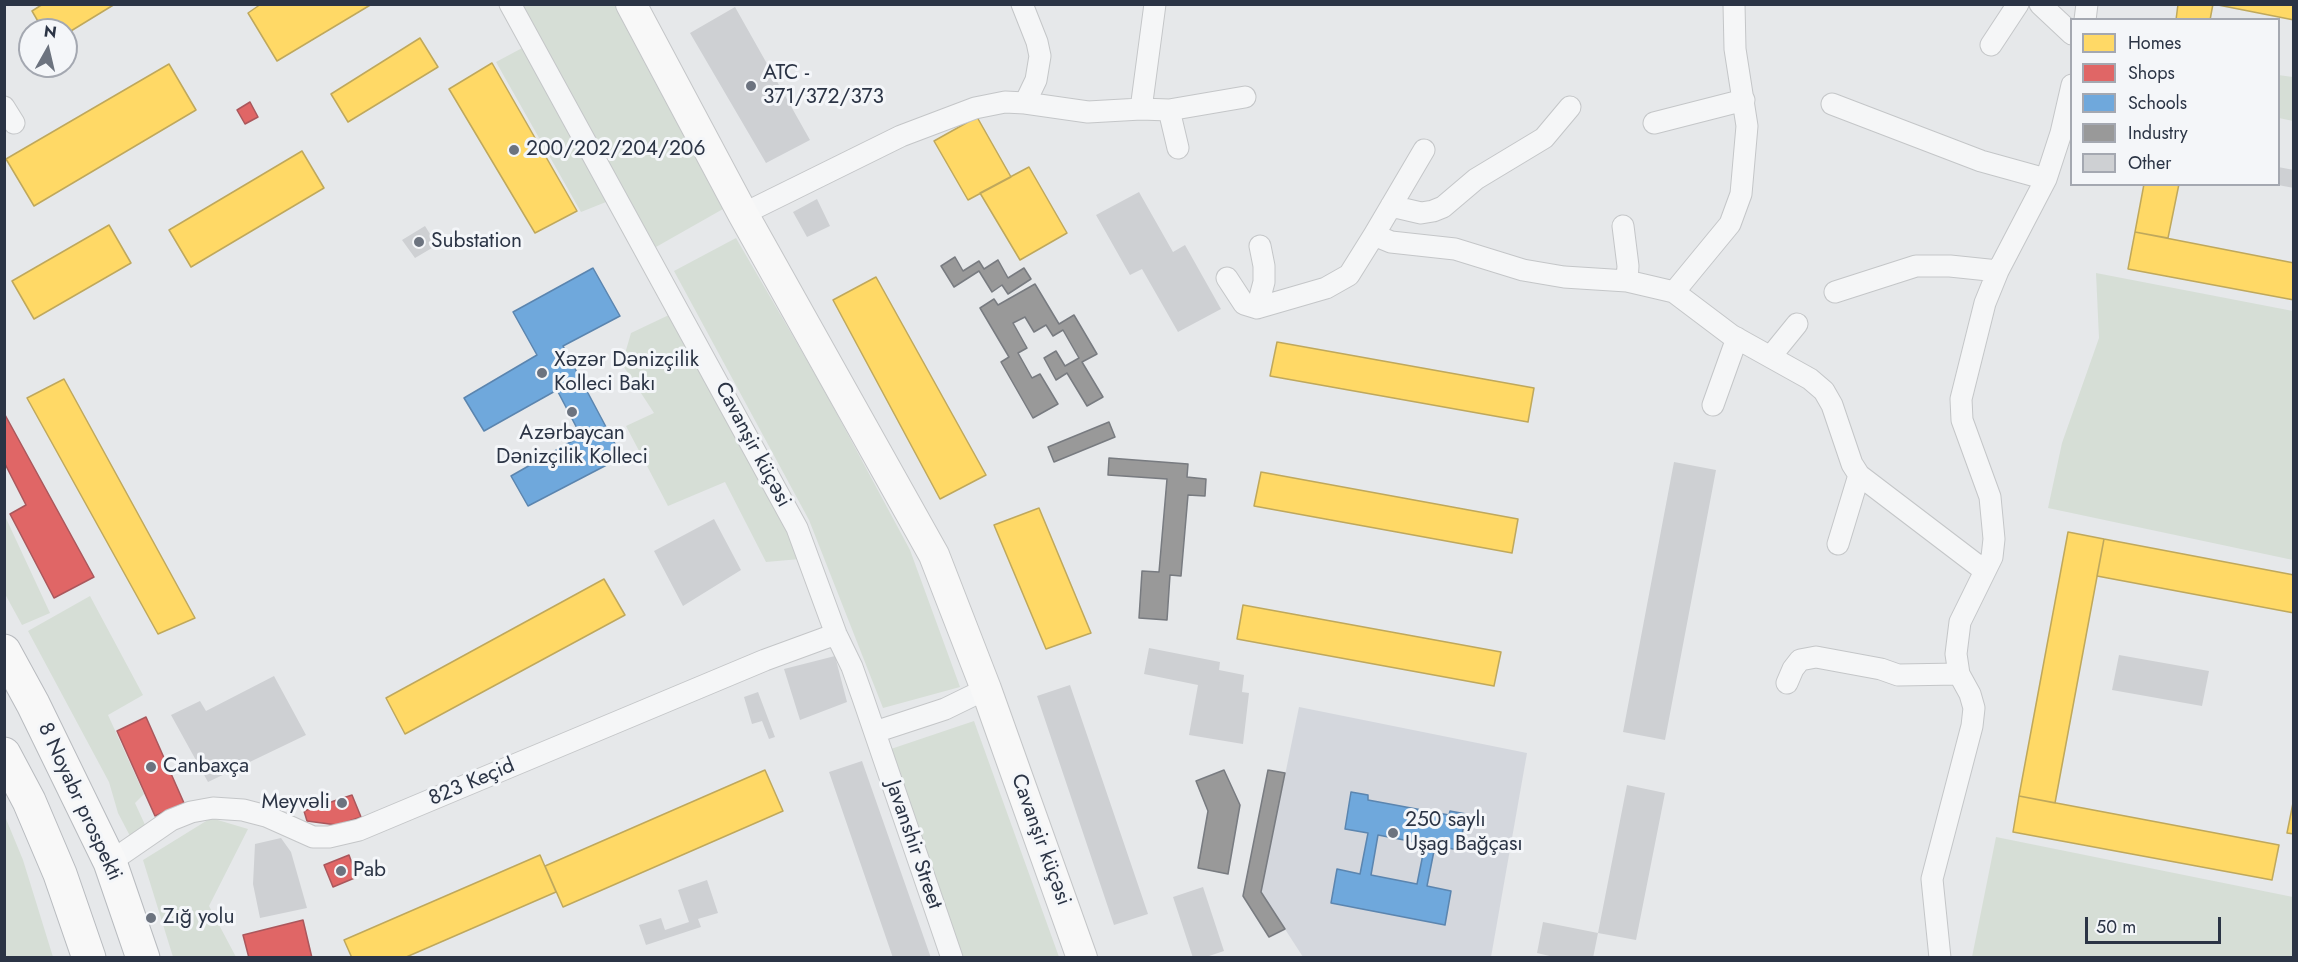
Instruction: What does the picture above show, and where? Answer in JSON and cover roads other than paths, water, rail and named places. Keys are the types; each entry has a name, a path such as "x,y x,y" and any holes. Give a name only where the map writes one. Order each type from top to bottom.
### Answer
{"highway":[{"name":"8 Noyabr prospekti","path":"4,651 33,704 110,862 143,957"},
{"path":"4,754 29,801 60,874 82,955"}],"street":[{"name":"Cavanşir küçəsi","path":"510,4 797,528 875,732"},
{"name":"Cavanşir küçəsi","path":"631,4 743,214 934,555 986,689 1082,957"},
{"path":"1022,4 1040,56 1036,80 1025,103"},
{"path":"1141,109 1155,4"},
{"path":"1674,292 1731,224 1741,194 1747,126 1735,50 1734,4"},
{"path":"1991,45 2018,4"},
{"path":"2040,4 2070,32"},
{"path":"1940,957 1932,879 1972,726 1974,708 1970,694 1959,674 1956,654 1960,622 1992,557 1994,538 1990,497 1962,420 1961,399 1985,303 1998,271 2046,179 2061,133 2070,94"},
{"path":"743,214 901,136 975,108 1005,102 1088,112 1169,110 1245,97"},
{"path":"1654,123 1744,100"},
{"path":"1832,104 1981,161 2046,179"},
{"path":"1391,206 1421,213 1443,207 1476,179 1544,138 1570,107"},
{"path":"1169,110 1178,148"},
{"path":"1227,278 1244,304 1257,308 1326,288 1349,275 1424,150"},
{"path":"1623,226 1628,266 1627,281"},
{"path":"1374,235 1391,242 1455,249 1523,270 1576,278 1627,281 1674,292 1737,338 1771,356 1824,391 1832,405 1852,464 1859,475 1984,571"},
{"path":"1257,308 1264,282 1260,246"},
{"path":"1834,292 1916,266 1950,266 1998,271"},
{"path":"1771,356 1797,324"},
{"path":"1713,405 1737,338"},
{"path":"1838,544 1859,475"},
{"name":"823 Keçid","path":"110,862 171,820 191,812 213,808 243,810 266,816 313,837 329,837 359,830 765,660 836,634"},
{"path":"1787,683 1800,660 1816,657 1881,669 1898,675 1959,674"},
{"path":"875,732 945,709 986,689"},
{"name":"Javanshir Street","path":"875,732 951,957"}],"place":[{"name":"ATC - 371/372/373","path":"751,86"},
{"name":"200/202/204/206","path":"514,150"},
{"name":"Substation","path":"419,242"},
{"name":"Xəzər Dənizçilik Kolleci Bakı","path":"542,373"},
{"name":"Azərbaycan Dənizçilik Kolleci","path":"572,412"},
{"name":"Canbaxça","path":"151,767"},
{"name":"Meyvəli","path":"342,803"},
{"name":"250 saylı Uşag Bağçası","path":"1393,833"},
{"name":"Pab","path":"341,871"},
{"name":"Zığ yolu","path":"151,918"}]}
